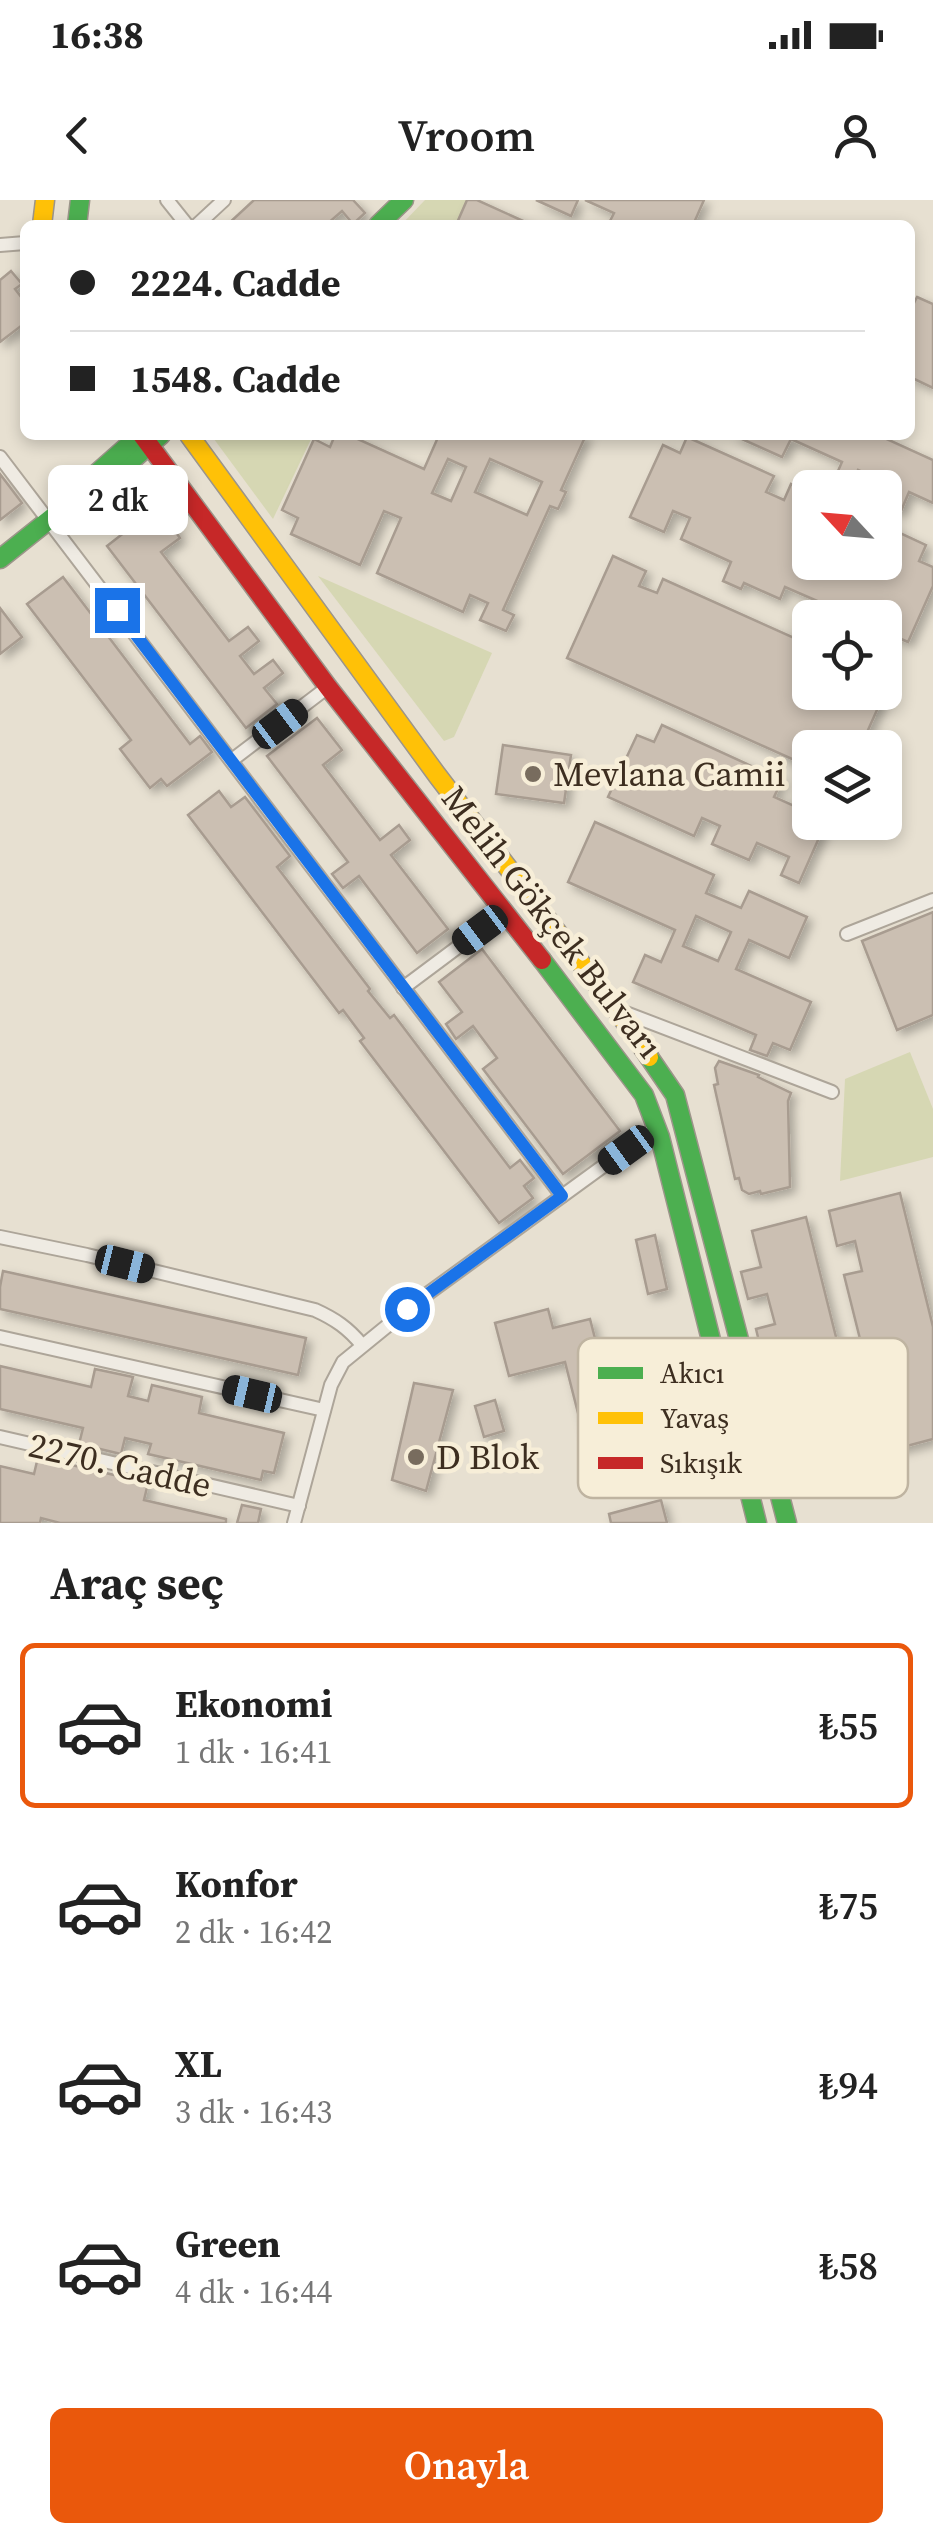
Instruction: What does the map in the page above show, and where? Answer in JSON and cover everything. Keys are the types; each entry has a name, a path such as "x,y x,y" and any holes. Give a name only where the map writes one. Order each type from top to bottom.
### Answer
{"main road":[{"path":"383,220 404,200"},
{"path":"0,559 74,500 95,492 146,440"},
{"name":"Melih Gökçek Bulvarı","path":"149,440 328,687 506,911 644,1095 657,1127 710,1338"},
{"name":"Melih Gökçek Bulvarı","path":"193,440 675,1094 739,1338"},
{"name":"Melih Gökçek Bulvarı","path":"750,1498 756,1523"},
{"name":"Melih Gökçek Bulvarı","path":"780,1498 787,1523"}],"street":[{"path":"167,200 180,206"},
{"path":"202,220 224,200"},
{"path":"0,457 562,1196"},
{"path":"232,760 328,687"},
{"path":"846,934 933,900"},
{"path":"403,988 506,911"},
{"path":"616,1009 832,1092"},
{"path":"294,1523 339,1368 419,1300 657,1127"},
{"path":"0,1237 315,1310 350,1331 362,1345"},
{"path":"0,1337 324,1410"},
{"name":"2270. Cadde","path":"0,1437 299,1506"}],"green space":[{"path":"425,200 471,200 461,220 406,220"},
{"path":"215,440 311,440 273,519"},
{"path":"318,576 492,653 454,737 444,741"},
{"path":"910,1052 933,1109 933,1157 840,1181 845,1079"}],"building":[{"path":"254,200 353,200 365,213 357,220 350,220 342,211 332,220 232,220"},
{"path":"467,200 477,200 521,220 458,220"},
{"path":"536,200 578,200 571,216"},
{"path":"585,200 704,200 695,220 610,220 614,213"},
{"path":"11,271 20,282 15,289 20,296 20,327 0,342 0,280"},
{"path":"917,297 933,304 933,388 915,379"},
{"path":"316,440 330,447 333,440 360,440 424,469 437,440 584,440 561,490 566,492 558,509 550,506 503,610 514,615 506,631 480,620 488,603 470,595 463,612 377,573 401,518 384,511 360,565 291,534 298,518 282,510","holes":["448,459 466,467 451,501 432,493","490,459 542,482 527,515 475,492"]},
{"path":"686,440 694,440 774,476 766,492 784,500 792,484 792,580 902,580 902,534 926,545 919,561 933,567 933,586 908,642 902,639 902,600 815,600 785,587 780,599 744,583 741,589 723,581 731,562 681,539 690,518 673,511 664,532 630,517 663,445 680,453"},
{"path":"744,440 790,440 782,457"},
{"path":"793,440 889,440 933,460 933,503 909,492 902,509 902,470 838,470 842,462"},
{"path":"0,474 22,503 0,520"},
{"path":"157,507 180,538 161,552 229,641 248,627 259,641 240,656 254,674 273,660 283,673 264,688 277,704 246,728 107,546"},
{"path":"613,556 646,571 639,586 657,593 663,579 792,637 792,710 877,710 868,730 792,730 792,759 567,658"},
{"path":"63,577 190,744 200,736 212,752 167,786 161,779 150,788 120,749 131,740 27,604"},
{"path":"0,608 22,637 0,654"},
{"path":"317,718 342,750 323,765 380,840 399,825 410,840 391,855 448,929 417,953 359,876 343,888 332,874 348,862 267,756"},
{"path":"662,725 782,780 774,797 792,805 792,840 818,840 799,883 781,875 789,857 757,843 749,860 712,844 720,826 702,818 694,836 608,797 637,735 654,742"},
{"name":"Mevlana Camii","path":"503,745 571,755 564,803 496,794"},
{"path":"219,791 231,807 245,797 290,856 277,867 368,991 390,1018 394,1015 510,1168 520,1160 534,1178 524,1186 533,1198 499,1223 360,1041 364,1038 343,1010 339,1013 188,815"},
{"path":"595,822 714,875 706,893 741,908 749,891 807,917 789,958 749,940 736,969 811,1002 790,1050 773,1043 767,1056 750,1050 756,1035 633,982 645,955 661,962 675,930 568,882","holes":["696,916 731,932 718,961 683,946"]},
{"path":"933,912 933,1015 897,1030 862,941"},
{"path":"482,949 620,1131 563,1174 483,1069 497,1058 473,1026 456,1039 446,1024 462,1012 439,982"},
{"path":"719,1061 759,1075 791,1093 790,1187 749,1194 742,1190 739,1178 735,1179 714,1085 718,1084 715,1068"},
{"path":"900,1193 933,1327 933,1439 908,1446 908,1338 860,1338 844,1275 862,1271 855,1241 837,1246 829,1211"},
{"path":"806,1217 836,1338 758,1338 756,1329 775,1324 767,1294 748,1299 741,1272 761,1267 752,1231"},
{"path":"655,1235 667,1289 648,1294 636,1240"},
{"path":"3,1271 306,1338 298,1375 0,1309"},
{"path":"548,1309 553,1328 590,1319 595,1338 578,1338 578,1413 565,1362 509,1376 495,1323"},
{"path":"0,1366 91,1387 95,1369 133,1377 128,1396 148,1401 152,1385 202,1397 199,1413 284,1433 274,1473 263,1471 261,1480 148,1454 151,1444 125,1438 121,1454 79,1444 83,1428 0,1409"},
{"name":"D Blok","path":"414,1383 453,1390 426,1491 392,1480"},
{"path":"495,1400 504,1431 484,1437 475,1406"},
{"path":"38,1457 148,1483 144,1500 226,1519 226,1523 60,1523 41,1518 40,1523 0,1523 0,1466 34,1474"},
{"path":"661,1500 667,1523 611,1523 609,1514"},
{"path":"242,1505 261,1509 258,1523 237,1523"}],"traffic: fast":[{"path":"78,220 80,200"},
{"path":"383,220 404,200"},
{"path":"0,559 74,500 89,480 134,440"},
{"path":"74,500 95,492 155,440"},
{"path":"542,960 644,1095 660,1137 711,1338"},
{"path":"649,1057 675,1095 739,1338"},
{"path":"751,1498 757,1523"},
{"path":"780,1498 787,1523"}],"traffic: slow":[{"path":"43,220 45,200"},
{"path":"193,440 649,1057"}],"traffic: jam":[{"path":"146,440 328,687 542,960"}],"place":[{"name":"Mevlana Camii","path":"533,774"},
{"name":"D Blok","path":"416,1457"}],"route":[{"path":"117,610 562,1196 407,1309"}]}
